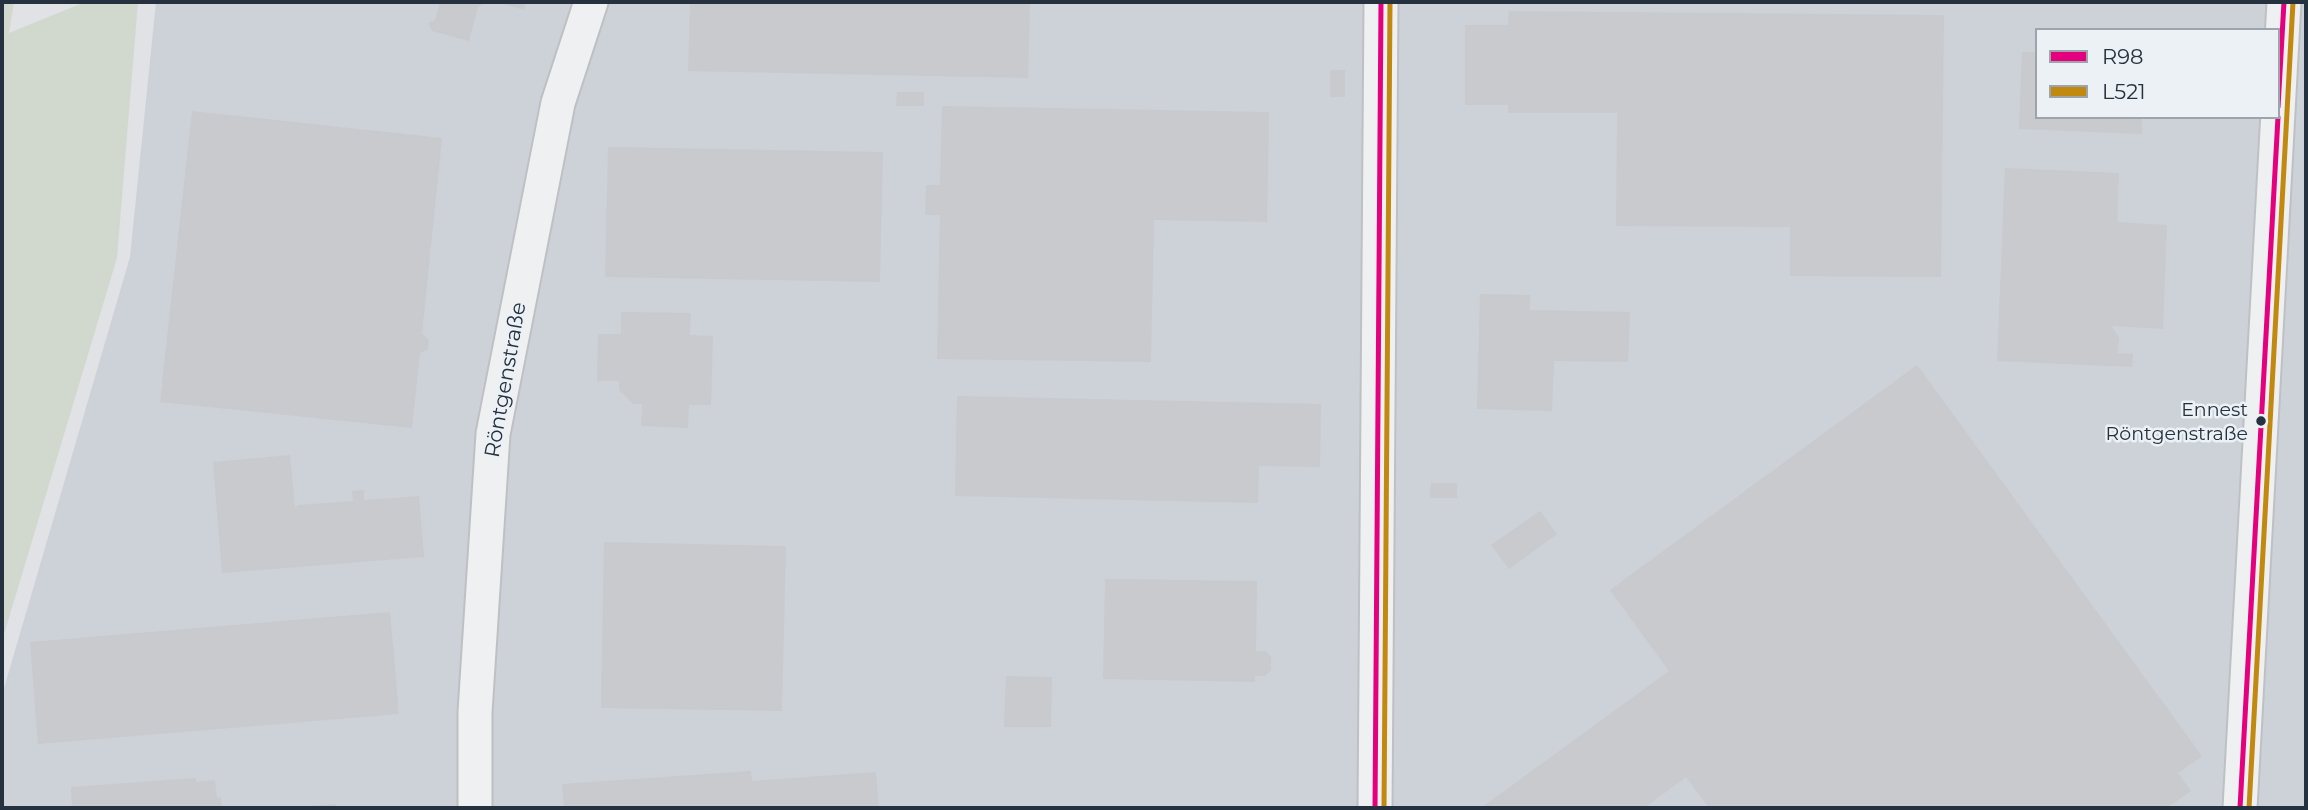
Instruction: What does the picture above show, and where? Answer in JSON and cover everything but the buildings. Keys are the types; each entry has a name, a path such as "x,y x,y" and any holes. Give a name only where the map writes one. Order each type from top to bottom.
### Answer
{"street":[{"name":"Röntgenstraße","path":"475,808 475,712 493,434 558,103 591,2"},
{"path":"1375,808 1381,2"},
{"path":"2280,75 2284,2"},
{"path":"2240,808 2278,119"}],"shaded area":[{"path":"2,2 14,2 9,33 85,2 138,2 117,258 2,641"},
{"path":"156,2 2306,2 2306,808 2,808 2,695 130,257"}],"transit line":[{"name":"R98","path":"1375,808 1381,2"},
{"name":"L521","path":"1384,808 1390,2"},
{"name":"R98","path":"2280,72 2284,2"},
{"name":"L521","path":"2249,808 2293,2"},
{"name":"R98","path":"2240,808 2278,119"}],"place":[{"name":"Ennest Röntgenstraße","path":"2261,421"}]}
